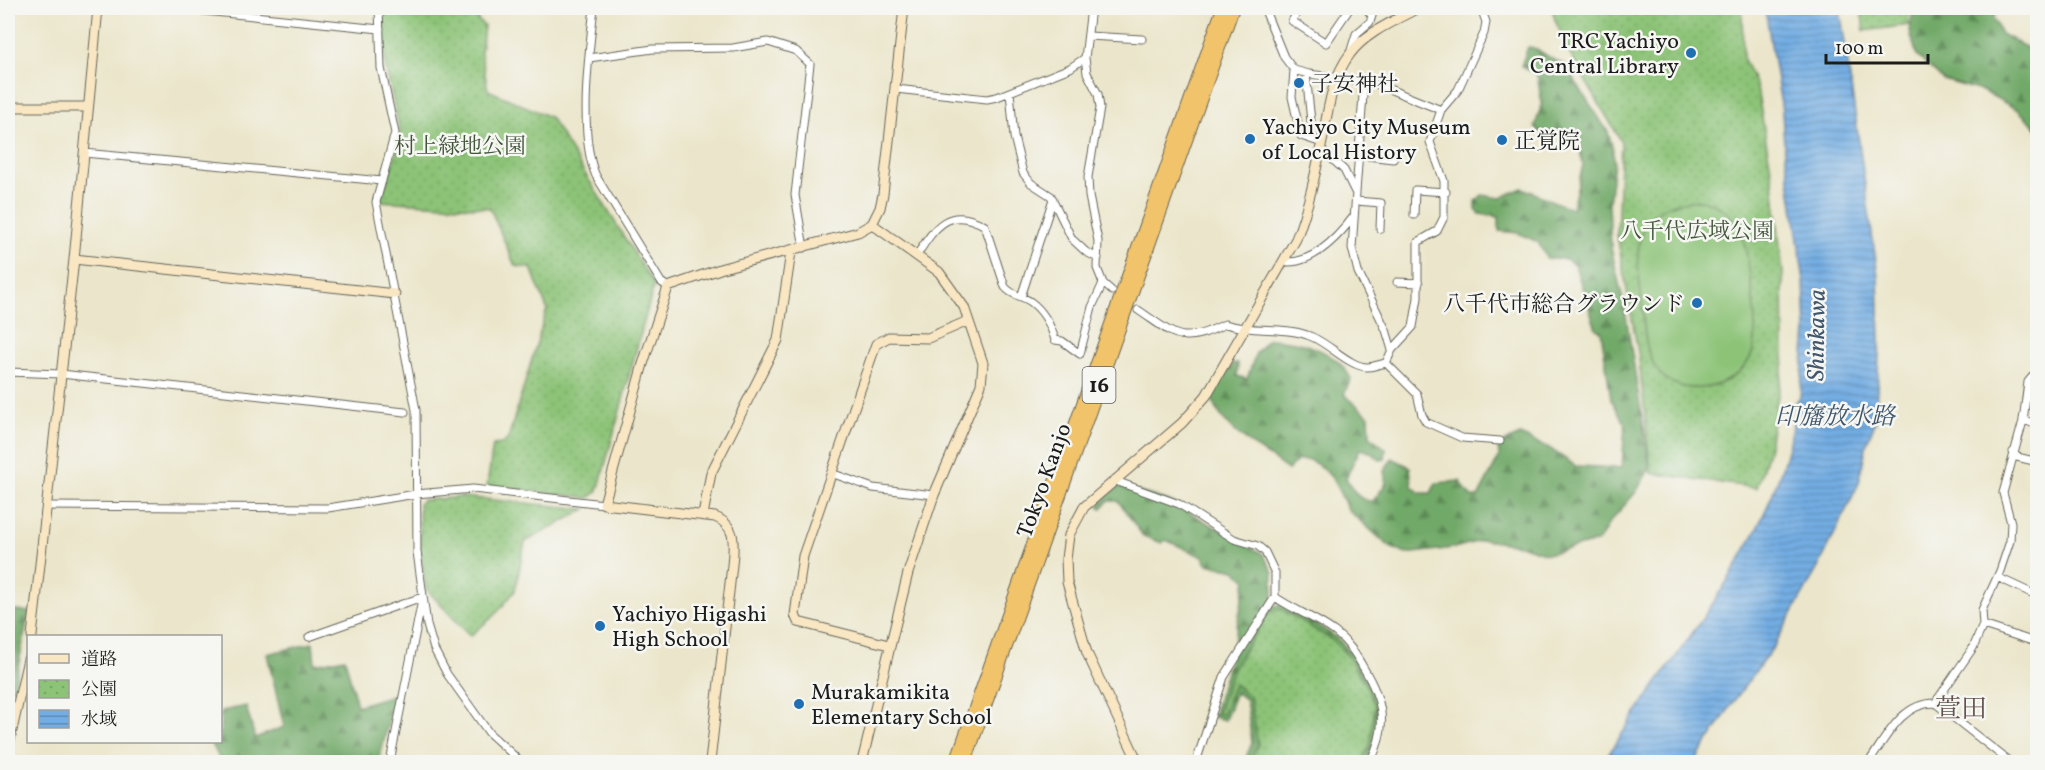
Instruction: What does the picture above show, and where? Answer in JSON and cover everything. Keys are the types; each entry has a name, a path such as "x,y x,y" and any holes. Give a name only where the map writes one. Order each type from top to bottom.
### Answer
{"highway":[{"name":"Tokyo Kanjo","path":"956,762 1223,8"},
{"name":"Tokyo Kanjo","path":"965,762 1233,8"}],"street":[{"path":"32,635 74,259 98,8"},
{"path":"175,8 380,29"},
{"path":"379,8 381,68 395,133 376,202 395,294 401,342 416,410 417,552 427,625 434,649 447,674 489,733 521,762"},
{"path":"594,8 589,58 588,114 591,162 661,282 668,287"},
{"path":"604,504 642,364 668,287 684,279 723,268 846,237 872,224 880,208 883,194 904,8"},
{"path":"1091,8 1085,58 1087,73 1100,103 1088,177 1098,258 1097,268 1103,283 1112,291"},
{"path":"1264,8 1284,57 1294,70 1306,74 1338,76 1364,81 1422,100 1441,110"},
{"path":"1300,8 1292,21 1326,43 1350,8"},
{"path":"1138,762 1087,653 1067,582 1066,560 1074,522 1084,507 1112,480 1182,423 1215,384 1285,262 1306,215 1338,76 1356,34 1370,22 1372,16 1366,8"},
{"path":"1350,52 1372,35 1418,8"},
{"path":"1386,363 1392,350 1413,327 1419,283 1418,242 1430,232 1437,231 1441,225 1446,206 1446,192 1430,142 1441,110 1458,90 1484,33 1486,22 1481,8"},
{"path":"1088,36 1142,39"},
{"path":"589,58 653,49 733,48 760,42 796,51 805,56 810,64 795,195 804,248"},
{"path":"896,89 987,99 1070,68 1085,58"},
{"path":"1294,70 1292,97 1301,136 1321,146 1344,170 1356,198"},
{"path":"1306,74 1311,121"},
{"path":"1364,81 1352,241 1354,257 1369,297 1386,330 1392,350"},
{"path":"1010,92 1014,137 1023,173 1053,199 1072,239 1086,252 1098,258"},
{"path":"8,106 88,107"},
{"path":"2037,128 2034,131 2037,143"},
{"path":"1359,155 1393,159 1395,152"},
{"path":"84,153 382,181"},
{"path":"1414,215 1415,190 1446,192"},
{"path":"1356,198 1381,203 1380,229"},
{"path":"1021,297 1053,199"},
{"path":"1285,262 1304,260 1339,235 1354,216"},
{"path":"917,255 939,224 948,219 980,223 989,232 1005,287 1030,301 1044,317 1055,340 1062,341 1080,354 1092,307 1103,283"},
{"path":"862,762 906,579 934,495 982,378 982,355 964,307 939,272 872,224"},
{"path":"703,515 711,473 778,340 791,252"},
{"path":"74,259 395,294"},
{"path":"1397,282 1419,283"},
{"path":"1138,310 1182,337 1202,335 1226,324 1245,330 1306,334 1326,342 1349,359 1367,368 1386,363"},
{"path":"889,645 802,625 796,619 800,568 876,344 890,337 928,338 968,321"},
{"path":"1386,363 1417,394 1426,422 1462,438 1500,441"},
{"path":"1935,703 1964,664 1983,625 1982,610 2010,541 2011,523 2003,493 2023,418 2028,382 2037,369"},
{"path":"8,372 61,374 405,412"},
{"path":"2023,418 2037,426"},
{"path":"2013,453 2017,457 2037,462"},
{"path":"831,473 873,488 934,495"},
{"path":"1112,480 1179,504 1234,539 1258,546 1265,552 1275,573 1275,597 1224,677 1196,762"},
{"path":"46,506 318,509 416,494 473,489 715,517 728,525 734,541 710,762"},
{"path":"1997,577 2037,596"},
{"path":"309,637 423,595"},
{"path":"390,762 423,595"},
{"path":"1275,597 1333,630 1348,643 1374,684 1382,706 1382,715 1377,747 1371,762"},
{"path":"1983,625 2037,643"},
{"path":"8,748 27,663"},
{"path":"1869,762 1908,709 1922,703 1935,703 2010,762"}],"green space":[{"name":"村上緑地公園","path":"381,8 476,8 478,20 484,26 481,53 488,90 550,117 654,285 598,491 589,498 487,486 493,445 502,444 508,439 547,309 531,268 515,266 490,208 380,201 399,144 400,131 386,70"},
{"name":"八千代広域公園","path":"1552,8 1742,8 1743,57 1757,88 1773,181 1783,273 1784,362 1768,451 1757,488 1651,473 1639,358 1617,235 1621,141 1571,56"},
{"path":"1861,8 1908,8 1909,25 1864,31"},
{"path":"1913,8 2002,8 1993,17 2001,34 2033,51 2032,69 2037,73 2037,123 2035,126 2018,110 1985,92 1943,80 1917,56 1910,32"},
{"path":"1528,47 1564,64 1608,132 1613,149 1614,162 1609,204 1611,248 1625,309 1650,468 1636,492 1609,523 1598,542 1547,554 1520,545 1483,540 1454,548 1406,554 1390,547 1349,511 1332,478 1322,467 1309,460 1298,460 1288,470 1232,428 1216,408 1211,396 1233,364 1238,363 1237,376 1247,379 1256,353 1268,339 1291,341 1326,353 1345,369 1351,379 1344,394 1369,416 1370,436 1386,449 1385,459 1380,460 1370,452 1360,449 1346,478 1356,494 1368,501 1373,501 1386,484 1384,471 1392,458 1410,467 1412,486 1420,493 1431,493 1436,483 1460,481 1471,497 1478,497 1499,457 1498,445 1520,435 1549,448 1576,466 1622,468 1625,424 1611,399 1601,331 1596,329 1575,266 1566,259 1547,259 1538,242 1518,233 1499,231 1499,217 1480,214 1476,210 1476,201 1482,195 1500,198 1522,188 1572,208 1583,165 1580,150 1561,136 1540,132 1535,126 1542,103 1537,75 1521,66"},
{"name":"八千代市総合グラウンド","path":"1702,200 1727,212 1742,235 1751,280 1755,341 1749,360 1738,373 1714,386 1700,388 1674,384 1654,365 1646,343 1638,264 1642,232 1649,219 1661,209 1678,203"},
{"path":"1119,486 1169,501 1263,554 1273,572 1273,606 1283,604 1335,636 1352,653 1379,704 1378,731 1367,762 1244,762 1252,743 1246,700 1236,692 1225,720 1213,717 1233,647 1246,580 1235,570 1207,564 1203,557 1166,540 1162,543 1143,536 1118,501 1108,501 1102,508 1098,505"},
{"path":"463,497 586,509 525,542 515,591 495,615 470,636 426,589 420,551 419,504 422,500"},
{"path":"8,609 29,612 14,688 8,693"},
{"path":"1281,609 1332,640 1348,656 1368,689 1375,706 1370,746 1361,762 1287,762 1287,760 1278,759 1249,762 1258,745 1250,697 1234,684 1222,715 1218,713 1233,669 1268,613"},
{"path":"313,643 315,664 345,658 357,706 395,694 379,762 221,762 212,743 222,743 222,711 246,706 255,738 284,727 267,654"}],"water":[{"name":"印旛放水路","path":"1765,8 1840,8 1878,276 1880,340 1875,423 1867,442 1859,483 1819,566 1774,646 1734,701 1695,762 1604,762 1721,591 1747,547 1770,501 1787,453 1796,402 1800,397 1806,332 1804,281 1784,145 1782,111"}],"place":[{"name":"TRC Yachiyo Central Library","path":"1691,53"},
{"name":"子安神社","path":"1299,83"},
{"name":"Yachiyo City Museum of Local History","path":"1250,139"},
{"name":"正覚院","path":"1502,140"},
{"name":"八千代市総合グラウンド","path":"1697,303"},
{"name":"Yachiyo Higashi High School","path":"600,626"},
{"name":"Murakamikita Elementary School","path":"799,704"}],"district":[{"name":"萱田","path":"1961,708"}],"water label":[{"name":"Shinkawa","path":"1816,335"}]}
